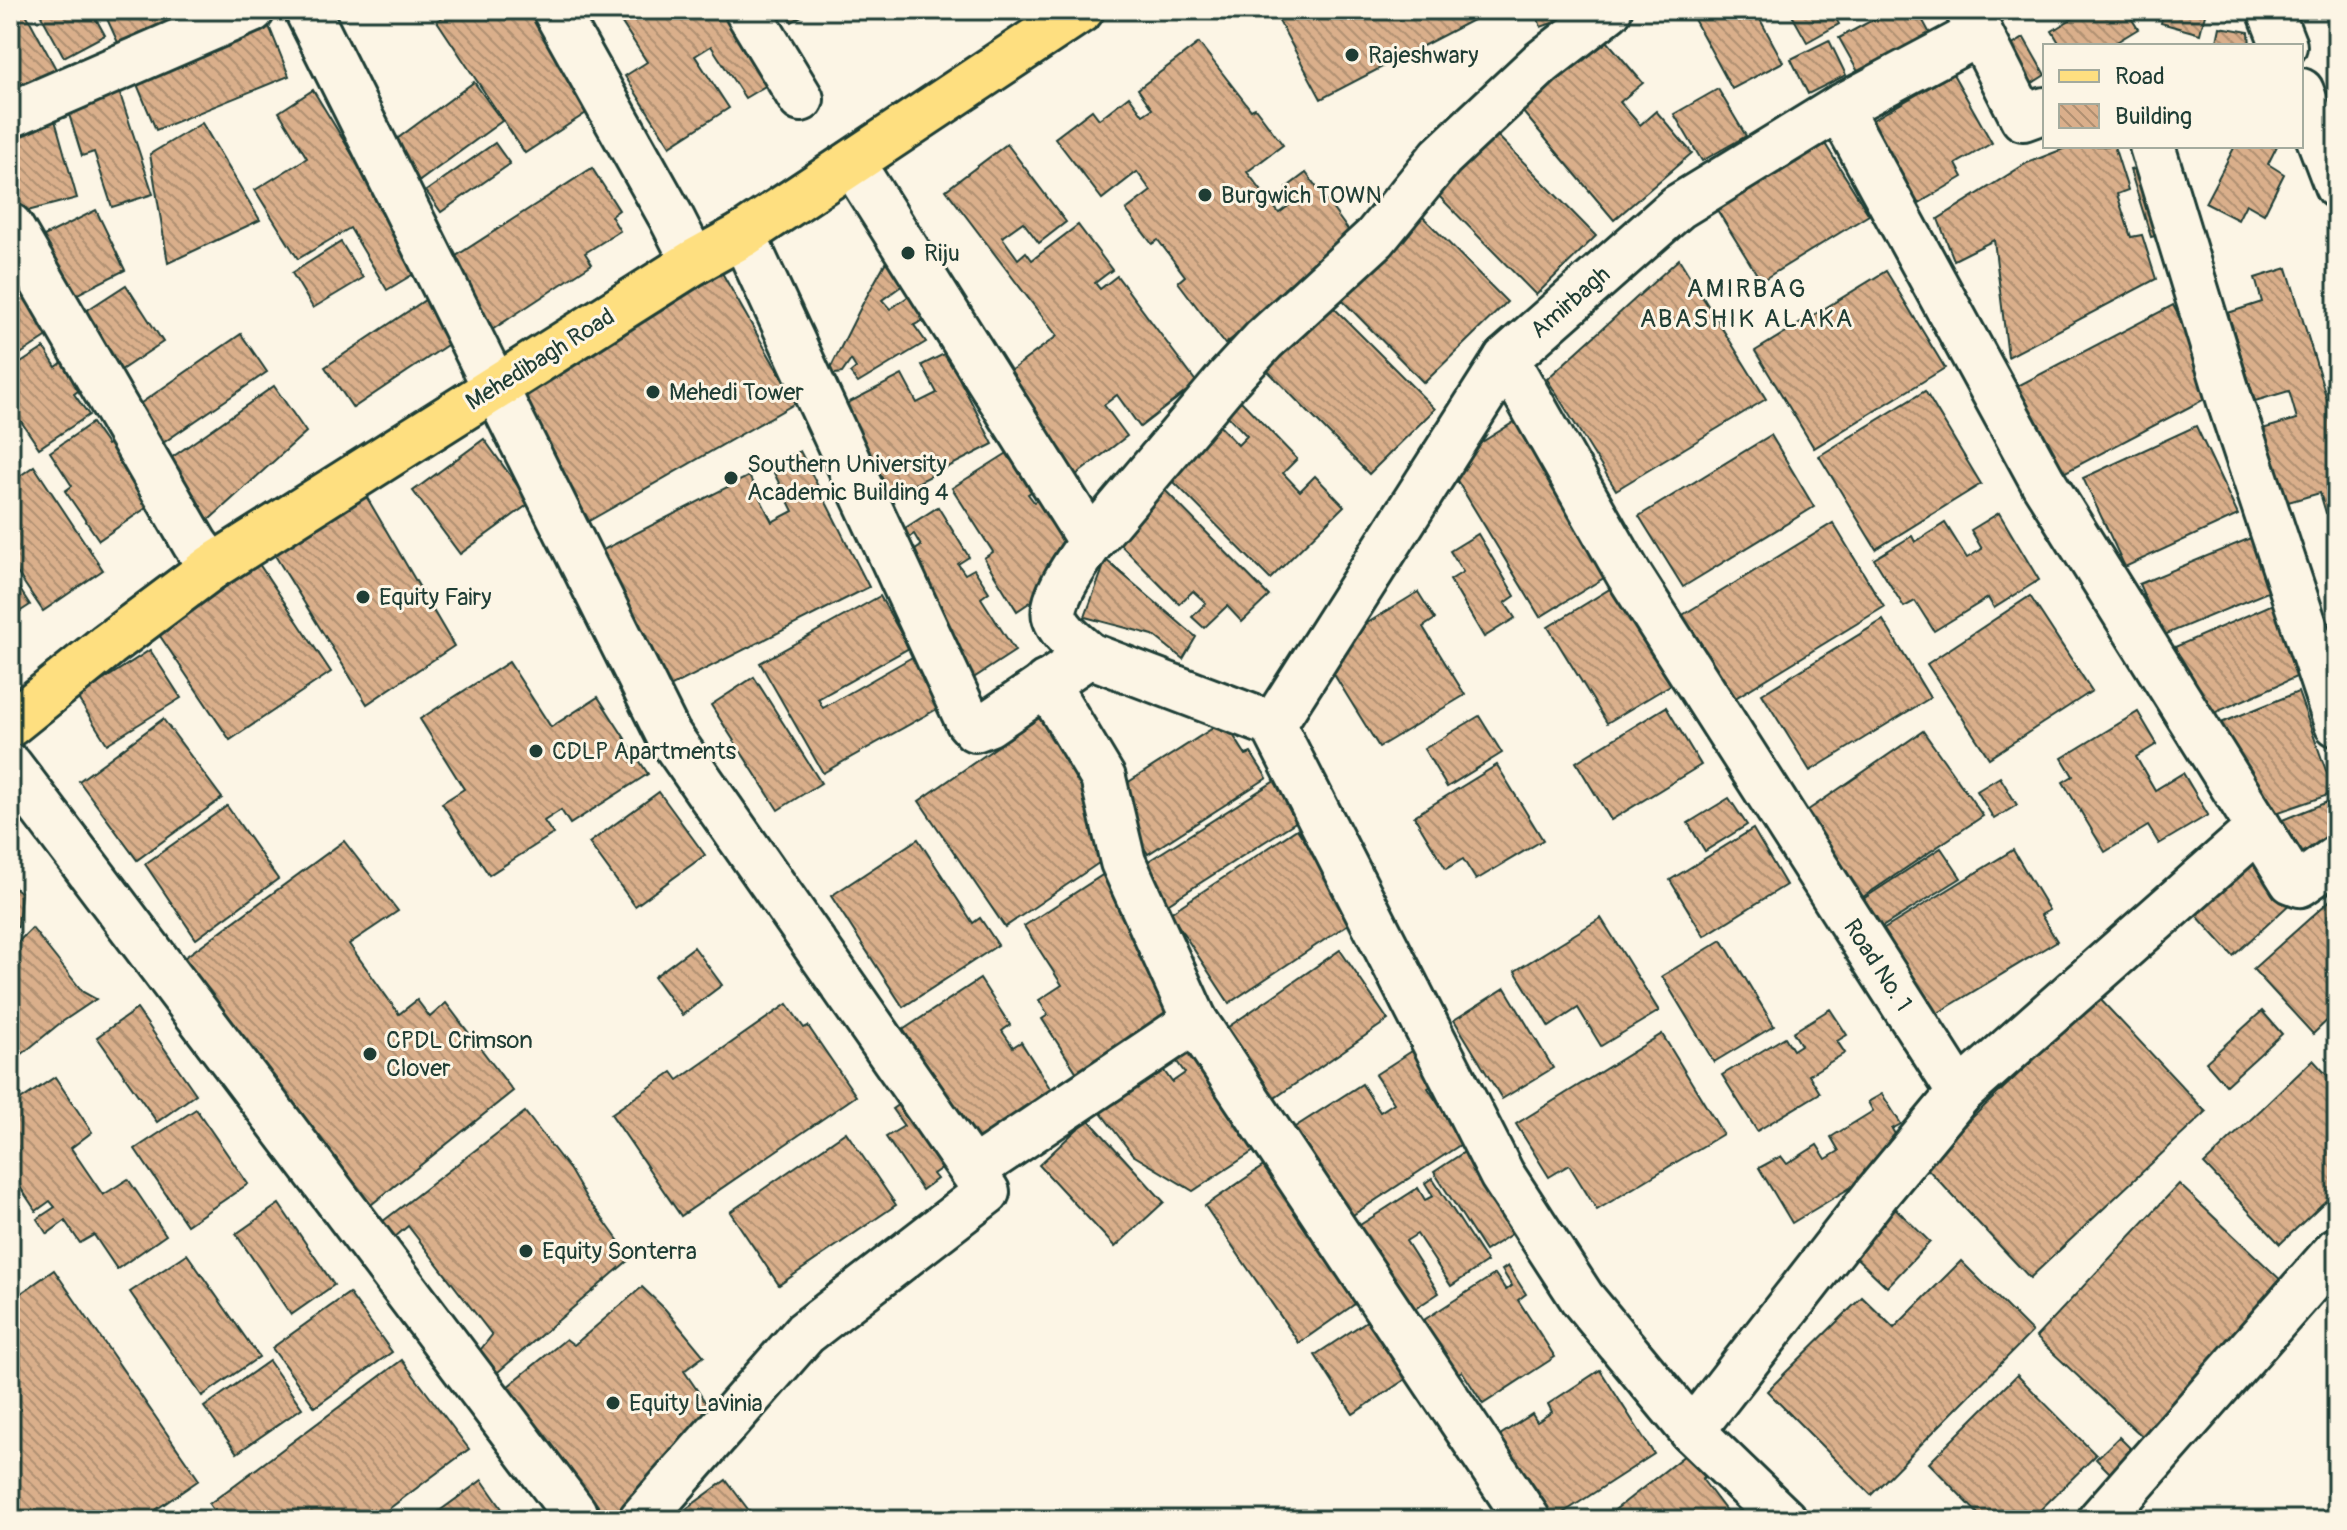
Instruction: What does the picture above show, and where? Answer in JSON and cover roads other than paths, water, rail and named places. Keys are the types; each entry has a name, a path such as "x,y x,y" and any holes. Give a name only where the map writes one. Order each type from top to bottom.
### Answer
{"main road":[{"name":"Mehedibagh Road","path":"10,724 212,567 694,262 743,235 1081,10"}],"street":[{"path":"10,115 252,10"},
{"path":"307,10 668,734 987,1192 805,1333 641,1520"},
{"path":"555,10 694,262"},
{"path":"747,10 801,99"},
{"path":"1609,10 1541,63 1441,157 1375,238 1264,340 1228,379 1091,542 1053,605 1054,616 1064,633 1089,655 1273,725 1502,1175 1582,1298 1692,1431 1784,1520"},
{"path":"2270,10 2283,44"},
{"path":"1974,21 2023,118 2043,111"},
{"name":"Amirbagh","path":"1273,725 1506,359 1678,207 1974,21"},
{"path":"2303,96 2337,186"},
{"path":"1839,108 2043,482 2296,884 2337,858"},
{"path":"2153,148 2231,405 2337,724"},
{"path":"852,163 1091,542"},
{"path":"10,226 190,536 212,567"},
{"path":"743,235 968,721 975,729 988,724 1089,655"},
{"name":"Road No. 1","path":"1506,359 1629,575 1960,1093"},
{"path":"1046,683 1103,778 1123,862 1195,1021 1528,1520"},
{"path":"10,766 574,1513"},
{"path":"1692,1431 1877,1193 1960,1093 2259,828"},
{"path":"973,1170 1195,1021"},
{"path":"2100,1520 2337,1250"}],"place":[{"name":"Rajeshwary","path":"1352,55"},
{"name":"Burgwich TOWN","path":"1205,195"},
{"name":"Riju","path":"908,253"},
{"name":"Mehedi Tower","path":"653,392"},
{"name":"Southern University Academic Building 4","path":"731,478"},
{"name":"Equity Fairy","path":"363,597"},
{"name":"CDLP Apartments","path":"536,751"},
{"name":"CPDL Crimson Clover","path":"370,1054"},
{"name":"Equity Sonterra","path":"526,1251"},
{"name":"Equity Lavinia","path":"613,1403"}],"district":[{"name":"AMIRBAG ABASHIK ALAKA","path":"1747,303"}]}
